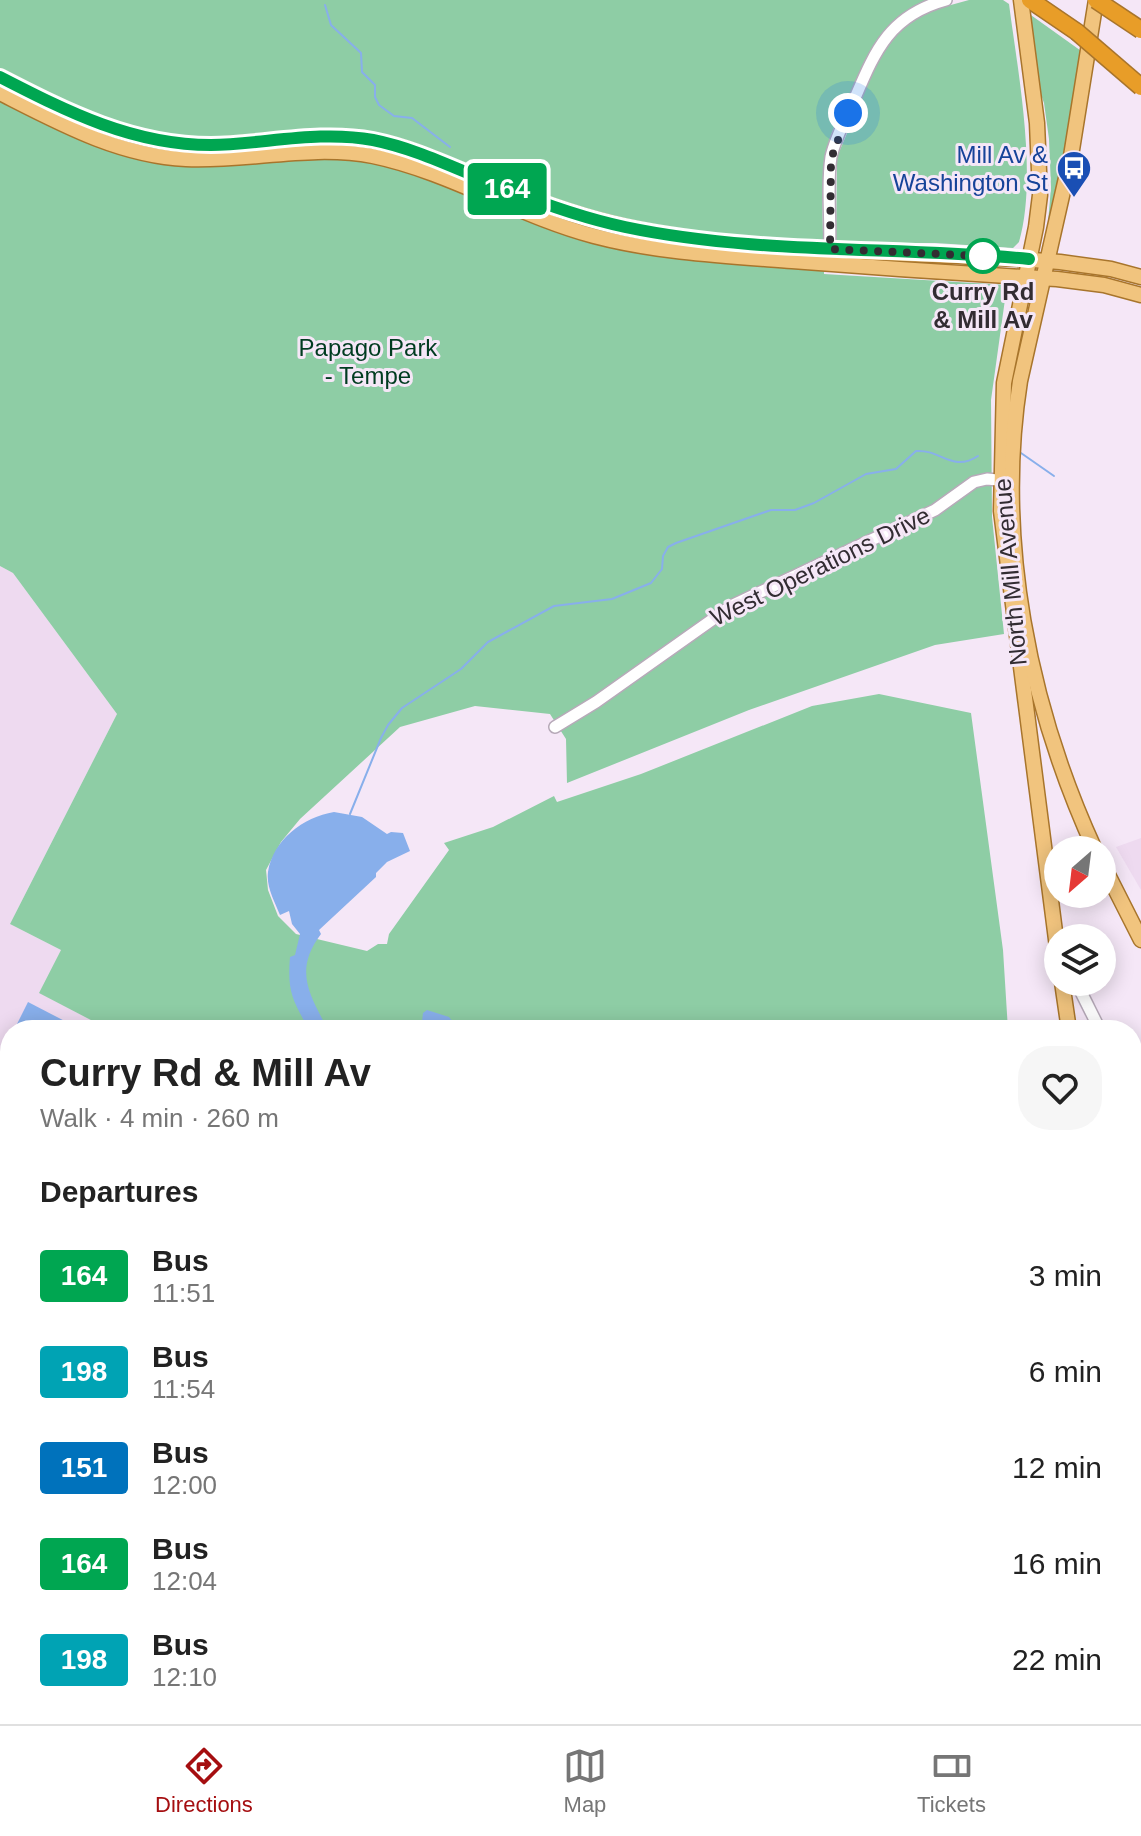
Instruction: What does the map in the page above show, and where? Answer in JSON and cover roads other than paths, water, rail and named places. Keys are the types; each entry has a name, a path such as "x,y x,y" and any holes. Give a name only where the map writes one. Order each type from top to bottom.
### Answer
{"highway":[{"path":"1030,0 1141,73"},
{"path":"1096,0 1141,30"},
{"path":"1077,32 1141,87"}],"main road":[{"name":"North Mill Avenue","path":"1021,0 1040,170 1037,218 1004,383 1006,481 1003,537 1054,924"},
{"name":"North Mill Avenue","path":"1089,836 1054,742 1030,660 1006,481 1016,410 1042,279 1071,156 1096,0"},
{"path":"0,77 93,123 157,141 212,145 324,137 374,141 415,152 547,205 622,226 687,238 829,256 1104,285 1141,295"},
{"path":"0,93 100,140 156,155 210,159 323,151 371,156 421,170 593,236 683,253 1029,259 1100,267 1141,277"},
{"path":"1030,752 1054,742"},
{"path":"1116,891 1141,940"},
{"path":"1064,996 1068,1020"}],"street":[{"path":"829,256 831,159 838,135 867,70 881,43 900,22 926,6 946,0"},
{"name":"West Operations Drive","path":"555,727 596,702 733,605 935,510 974,482 987,479 1006,481"},
{"path":"1053,919 1055,924"},
{"path":"1083,996 1095,1020"}],"water":[{"path":"334,812 362,817 387,834 403,833 410,851 387,862 376,877 319,930 321,934 313,947 306,971 310,994 323,1020 304,1020 295,1003 289,979 290,957 295,955 300,934 292,924 289,911 280,915 270,889 268,872 283,840 301,825"},
{"path":"28,1002 63,1020 19,1020"},
{"path":"427,1010 451,1020 422,1020"}],"waterway":[{"path":"325,5 331,25 361,53 362,72 375,85 379,105 394,116 412,118 450,147"},
{"path":"350,814 388,725 402,708 461,669 488,642 554,606 612,599 651,583 662,569 663,556 668,547 676,543 771,510 795,510 814,503 866,474 896,469 916,451 961,462 978,456"},
{"path":"1021,453 1054,476"}],"place":[{"name":"Mill Av & Washington St","path":"1074,199"},
{"name":"Curry Rd & Mill Av","path":"983,256"}],"park label":[{"name":"Papago Park - Tempe","path":"368,361"}]}
